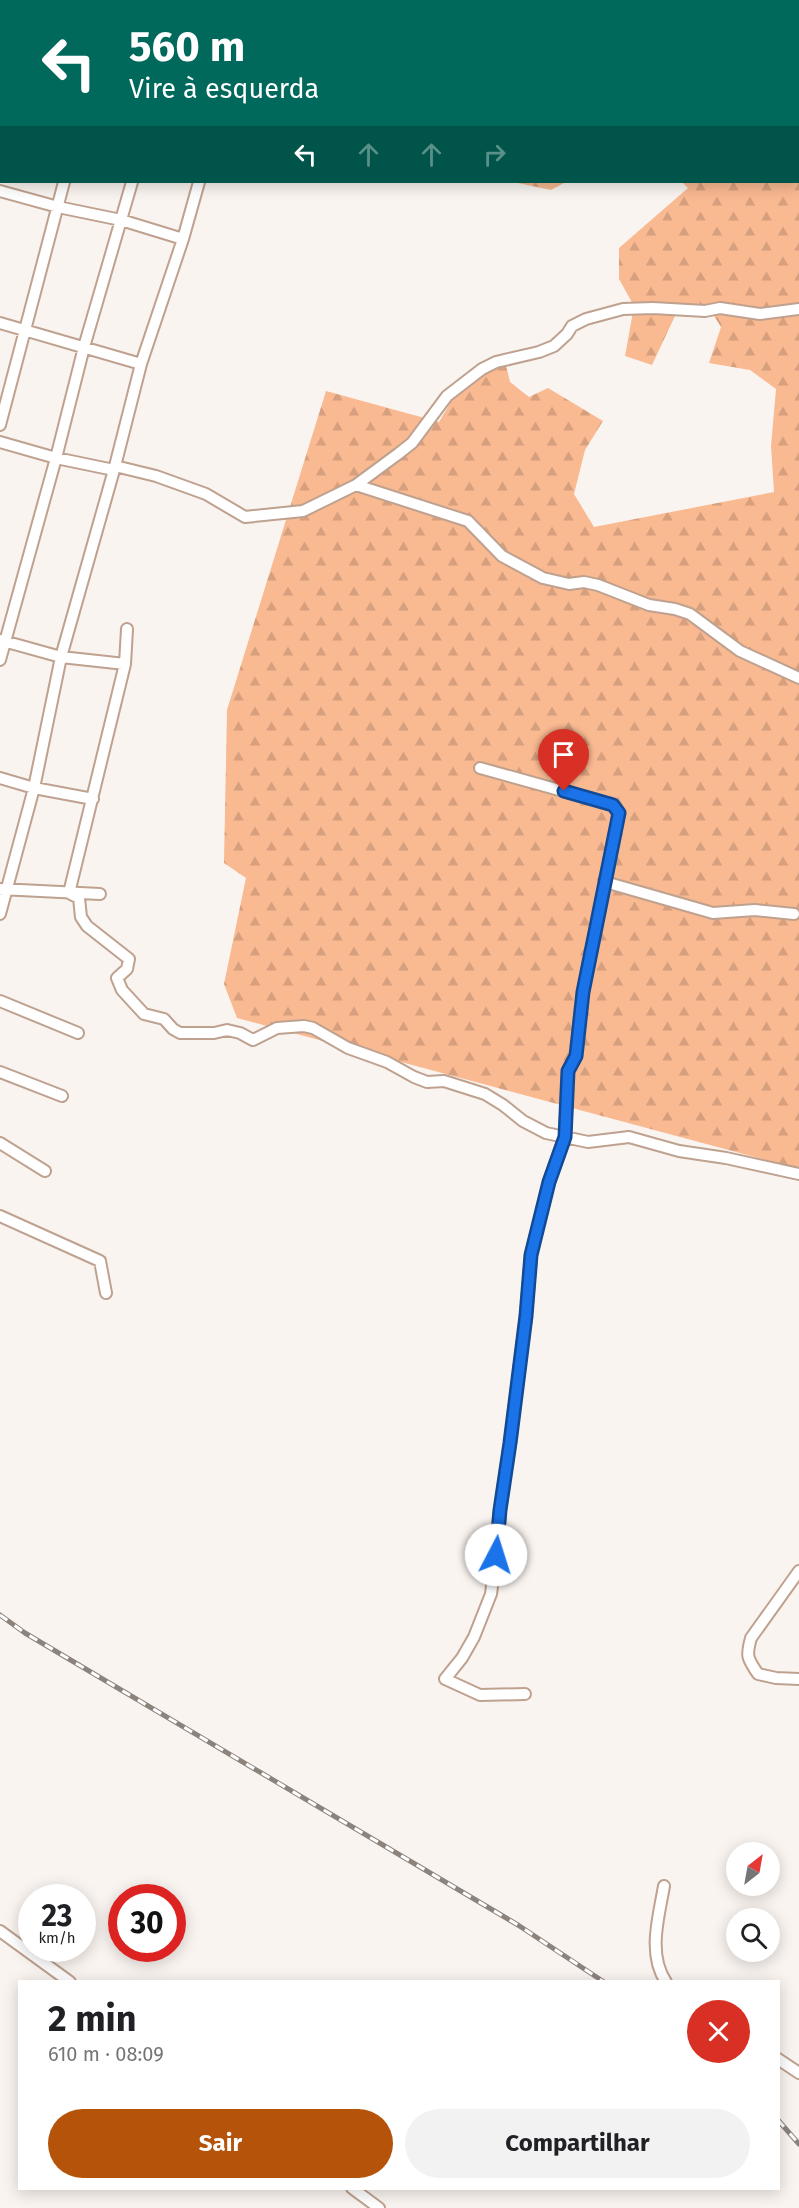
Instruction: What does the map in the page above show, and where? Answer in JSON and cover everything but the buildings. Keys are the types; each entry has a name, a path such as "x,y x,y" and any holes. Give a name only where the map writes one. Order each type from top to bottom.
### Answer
{"street":[{"path":"0,425 64,183"},
{"path":"0,660 2,641 56,458 84,347 132,183"},
{"path":"0,914 3,889 34,788 61,657 141,364 183,239 199,183"},
{"path":"0,189 58,207 121,220 183,239"},
{"path":"0,442 56,458 156,476 206,494 245,517 303,511 356,485 412,443 447,396 482,369 496,362 554,346 572,326 586,319 623,309 643,308 705,310 720,308 760,314 799,309"},
{"path":"0,323 141,364"},
{"path":"356,485 468,521 502,556 543,578 569,584 584,582 598,585 649,605 690,614 740,651 799,678"},
{"path":"69,893 125,664 127,629"},
{"path":"2,641 61,657 125,664"},
{"path":"480,768 613,805 619,813 583,992 576,1056 568,1071 565,1137 549,1182 531,1255 525,1327 491,1594 474,1637 462,1658 445,1679 480,1695 525,1694"},
{"path":"0,778 34,788 93,798"},
{"path":"605,882 713,913 755,910 794,914"},
{"path":"3,889 100,894"},
{"path":"69,893 79,898 81,917 87,926 129,959 127,969 117,978 122,990 144,1014 164,1019 180,1033 214,1033 227,1030 240,1033 253,1040 277,1028 304,1026 313,1028 348,1048 387,1062 414,1077 428,1082 444,1081 484,1094 546,1133 588,1142 629,1137 679,1151 726,1158 799,1174"},
{"path":"0,1001 78,1033"},
{"path":"0,1072 62,1096"},
{"path":"0,1143 45,1171"},
{"path":"0,1216 100,1261 106,1293"},
{"path":"799,1571 751,1638 747,1650 748,1660 758,1674 799,1679"},
{"path":"664,1886 655,1940 660,1973 665,1980"},
{"path":"0,1930 67,1980"},
{"path":"780,2060 799,2073"},
{"path":"355,2190 379,2208"}],"green space":[{"path":"518,183 564,183 551,190"},
{"path":"683,183 799,183 799,1169 237,1018 224,984 246,878 224,863 227,710 326,391 439,422 468,373 503,353 510,382 529,397 548,388 603,421 585,450 574,494 594,527 774,492 771,446 776,389 750,370 709,363 721,327 707,305 675,316 652,365 625,356 634,306 619,279 619,248 688,188"}],"railway":[{"path":"0,1615 25,1633 518,1925 601,1980"},
{"path":"780,2122 799,2144"}],"route":[{"path":"496,1555 526,1316 531,1255 549,1182 565,1137 568,1071 576,1056 583,992 619,813 613,805 564,791"}]}
